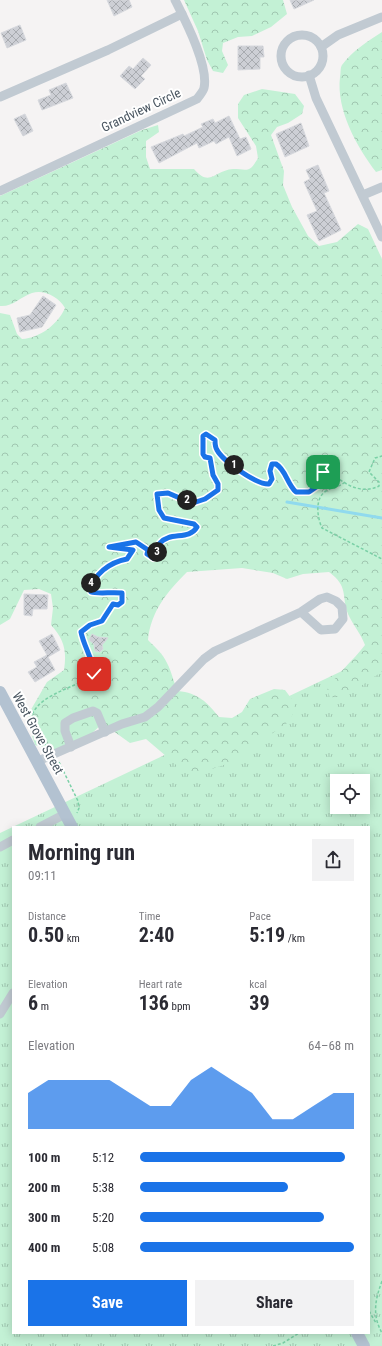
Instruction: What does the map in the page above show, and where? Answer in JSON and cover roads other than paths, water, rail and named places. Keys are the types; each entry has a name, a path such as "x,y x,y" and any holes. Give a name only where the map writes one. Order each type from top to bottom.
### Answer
{"main road":[{"name":"West Grove Street","path":"0,692 71,826"},
{"path":"358,1334 364,1346"}],"street":[{"name":"Grandview Circle","path":"0,190 197,99 204,89 204,74 182,14 175,0"},
{"path":"0,97 108,50 182,14"},
{"path":"321,47 338,35 382,17"},
{"path":"299,35 312,37 321,47 322,60 320,66 309,75 295,75 284,66 282,60 284,46 288,40 299,35"},
{"path":"309,75 316,98 382,236"},
{"path":"363,195 382,187"},
{"path":"38,761 122,724 145,717 158,707 204,659 216,651 301,612 320,599 327,597 336,600 342,607 343,618 335,629 321,630 301,612"},
{"path":"71,747 65,731 65,723 73,718 93,711 97,713 105,732"},
{"path":"42,826 65,814"},
{"path":"0,847 12,841"},
{"path":"0,1014 12,994"}],"waterway":[{"path":"287,502 382,518"}]}
